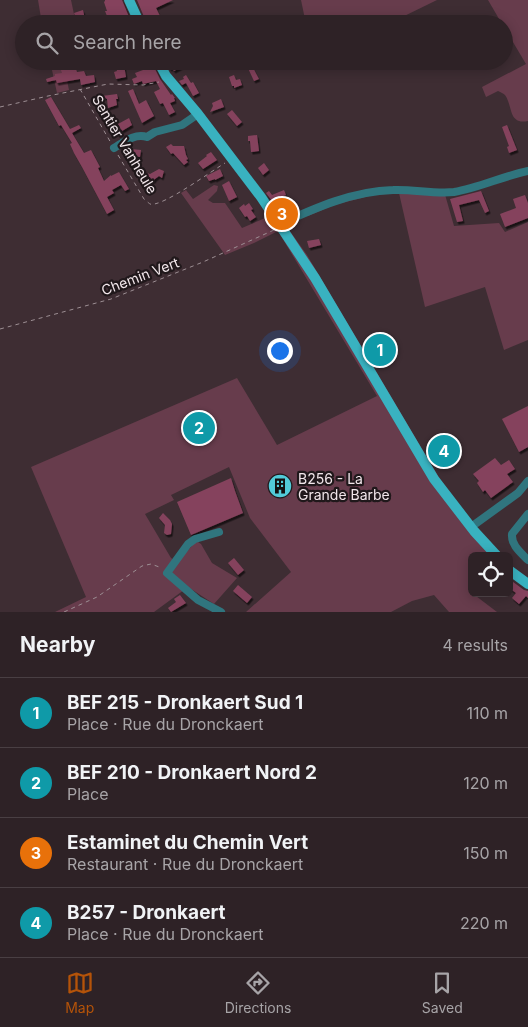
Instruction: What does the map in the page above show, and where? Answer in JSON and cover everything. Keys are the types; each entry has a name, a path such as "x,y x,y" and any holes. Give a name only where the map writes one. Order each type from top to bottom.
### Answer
{"main road":[{"path":"129,0 136,15"},
{"path":"163,70 168,79 232,158 280,225 326,295 439,486 471,527 494,552"},
{"path":"428,469 439,491 465,528 488,552"},
{"path":"513,572 528,584"}],"street":[{"path":"114,148 136,136 142,135 147,137 155,132 182,125 198,114"},
{"path":"280,225 324,205 355,195 391,190 453,192 528,171"},
{"path":"471,527 518,493 528,481"},
{"path":"528,514 512,534 513,545 528,560"},
{"path":"219,532 195,539 188,544 167,573 198,600 221,612"}],"path":[{"path":"0,108 108,84 143,85 168,79"},
{"name":"Sentier Vanheule","path":"80,89 144,199 150,204 157,204 168,199 232,158"},
{"name":"Chemin Vert","path":"0,329 111,299 241,245 280,225"},
{"path":"64,612 97,597 142,566 148,564 157,566"}],"shaded area":[{"path":"38,0 71,0 74,15 40,15"},
{"path":"301,0 437,0 406,15 304,15"},
{"path":"488,0 528,0 528,121 517,120 514,117 504,94 498,91 486,97 482,87 526,64 513,42 513,15 497,15"},
{"path":"52,70 65,70 69,90 57,93"},
{"path":"214,185 218,186 217,191 208,200 213,203 225,203 242,228 270,216 287,227 307,255 447,491 481,534 498,552 468,552 468,597 477,597 497,612 449,612 434,595 412,601 391,612 246,612 291,572 250,518 229,467 171,495 174,500 145,514 171,558 178,562 195,542 198,542 212,563 237,578 214,604 188,587 154,612 55,612 86,597 31,467 237,378 277,445 377,396 278,231 225,255 181,193 186,190 193,199"},
{"path":"444,191 454,226 499,223 505,232 528,222 528,340 504,350 485,287 425,307 399,193 373,195 334,205 308,216 306,211 353,193"}],"building":[{"path":"122,0 128,15 107,15 105,1"},
{"path":"137,0 173,0 156,8 160,15 143,15"},
{"path":"83,10 84,15 75,15 74,13"},
{"path":"61,70 84,71 86,76 94,75 95,82 81,85 80,79 57,83 56,80 47,82 46,79 55,76 55,74 62,73"},
{"path":"125,70 126,77 116,79 114,72"},
{"path":"143,70 156,70 171,95 175,98 175,101 170,103 175,112 169,115 163,103 160,104 154,92 160,89 156,81 143,84 142,81 134,84 132,79 137,77 135,73"},
{"path":"249,70 254,70 259,79 254,81"},
{"path":"186,75 191,83 193,82 199,93 193,96 186,83 182,85 179,81 184,79 183,77"},
{"path":"234,75 236,80 240,79 242,85 234,88 229,77"},
{"path":"133,89 139,104 146,100 154,116 142,123 128,91"},
{"path":"117,94 117,105 108,108 107,99 102,96"},
{"path":"51,97 70,129 79,125 81,128 72,133 84,153 91,150 100,167 98,168 104,181 111,175 119,172 129,189 125,191 121,185 112,190 114,193 107,197 114,210 107,214 74,153 70,144 72,143 61,125 59,126 45,100"},
{"path":"221,99 224,107 210,112 213,106 212,103"},
{"path":"232,110 242,122 237,126 227,114"},
{"path":"129,118 132,125 122,131 118,124"},
{"path":"507,125 517,150 509,153 507,147 509,146 502,127"},
{"path":"257,135 259,151 251,152 248,136"},
{"path":"171,144 173,146 184,146 188,162 184,165 173,153 171,154 166,147"},
{"path":"129,146 131,149 141,150 140,157 134,156 130,159 125,150"},
{"path":"211,152 217,160 203,169 198,163"},
{"path":"264,163 269,170 263,175 258,168"},
{"path":"159,169 164,171 162,178 159,176 154,181 142,178 144,172 150,174"},
{"path":"220,169 223,176 209,181 206,176"},
{"path":"229,181 237,197 229,201 222,185"},
{"path":"284,190 286,195 272,201 266,193 269,191 272,195"},
{"path":"481,191 489,211 485,213 479,200 459,205 463,221 457,222 450,199"},
{"path":"525,195 528,203 528,218 505,227 500,214 516,208 513,199"},
{"path":"295,202 299,210 282,217 279,212 285,209 284,207"},
{"path":"249,203 256,217 250,221 239,208"},
{"path":"319,239 321,245 309,248 307,241"},
{"path":"528,406 528,447 519,452 502,419"},
{"path":"448,446 448,454 444,456 438,450 442,450"},
{"path":"495,458 501,465 509,460 515,469 507,474 513,482 491,498 485,490 483,492 477,483 479,481 473,474"},
{"path":"231,478 243,513 191,535 177,502"},
{"name":"B256 - La Grande Barbe","path":"282,480 285,488 281,490 274,486"},
{"path":"163,513 172,524 171,534 167,535 164,533 165,525 159,518"},
{"path":"234,558 244,570 238,575 228,563"},
{"path":"513,582 528,591 528,598 526,596 519,604 512,598 516,593 513,591"},
{"path":"238,585 252,597 247,603 233,591"},
{"path":"180,595 186,603 171,612 168,608 176,602 174,599"}],"place":[{"name":"Estaminet du Chemin Vert","path":"282,214"},
{"name":"BEF 215 - Dronkaert Sud 1","path":"380,350"},
{"name":"BEF 210 - Dronkaert Nord 2","path":"199,428"},
{"name":"B257 - Dronkaert","path":"444,451"},
{"name":"B256 - La Grande Barbe","path":"280,486"}]}
